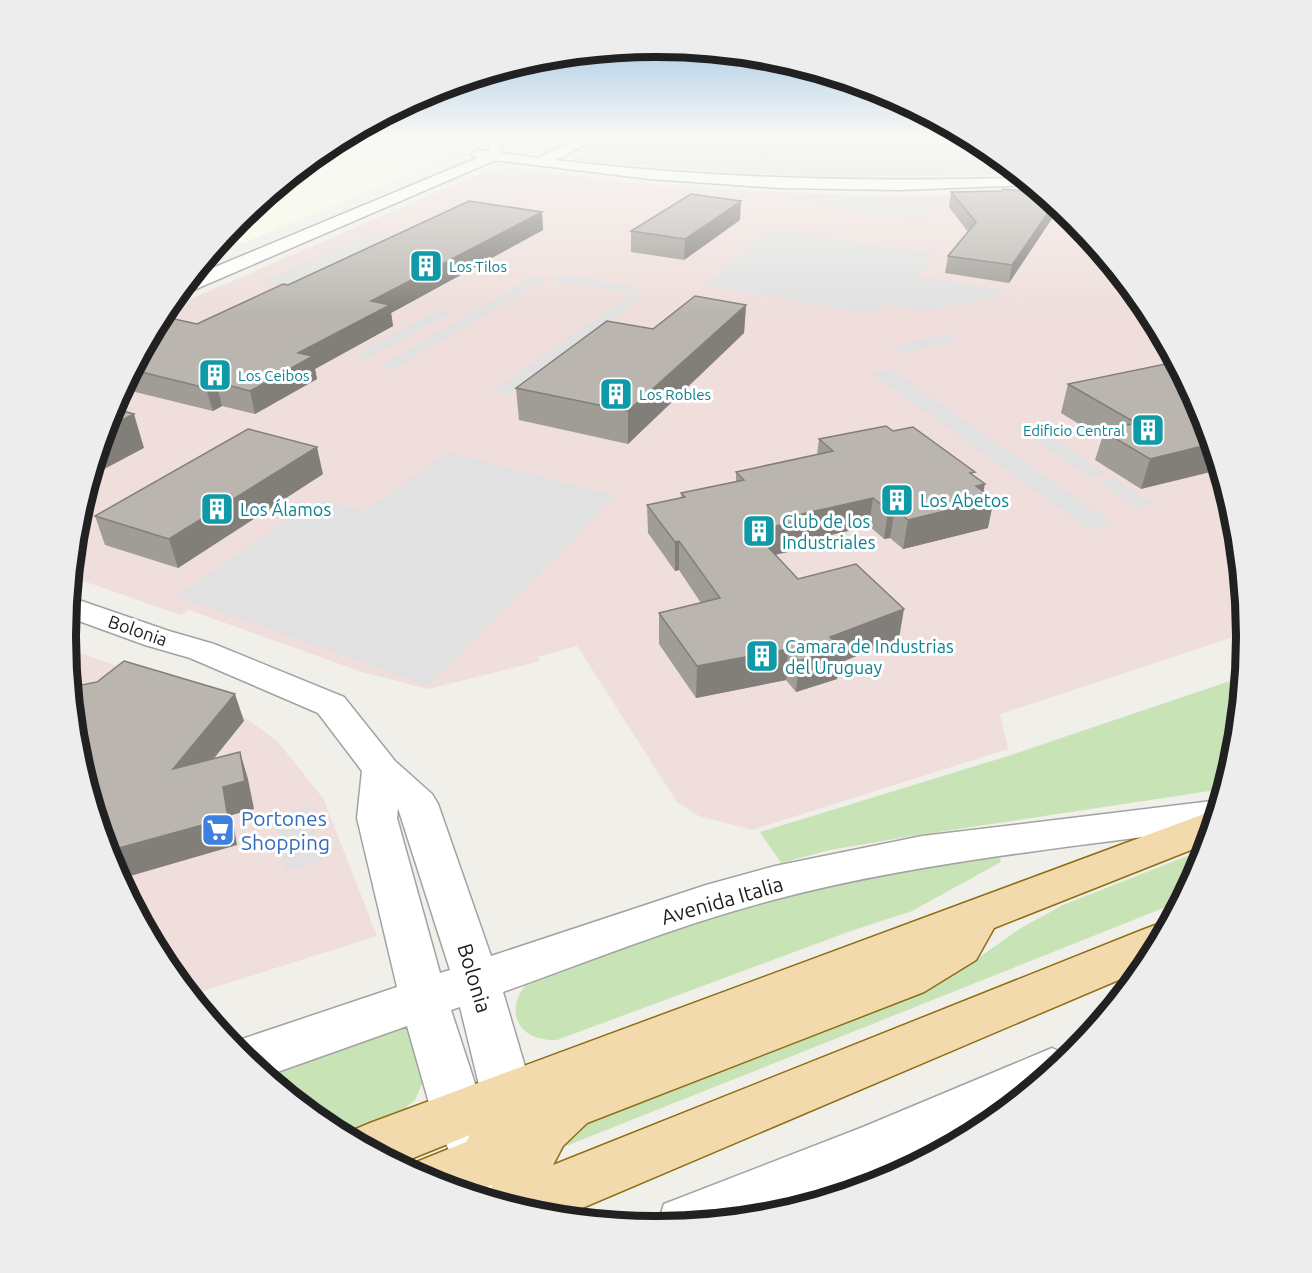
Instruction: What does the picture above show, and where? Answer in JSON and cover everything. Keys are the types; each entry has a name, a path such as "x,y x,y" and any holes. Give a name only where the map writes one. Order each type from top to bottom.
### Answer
{"main road":[{"path":"384,1148 499,1138 508,1097 1202,830"},
{"path":"516,1199 524,1170 544,1128 569,1106 908,978 960,947 978,918"},
{"path":"528,1201 1144,949"},
{"path":"440,1174 472,1139"}],"street":[{"path":"214,261 378,196"},
{"path":"199,281 390,196"},
{"name":"Bolonia","path":"77,609 202,651 331,705 381,770 418,804 476,980 508,1097 513,1198"},
{"path":"381,770 377,818 423,998 472,1139 507,1196"},
{"name":"Avenida Italia","path":"257,1056 706,902 786,881 922,852 1208,814"},
{"path":"711,1213 872,1149 1025,1083"}],"shaded area":[{"path":"280,196 356,196 243,243 232,241"},
{"path":"428,196 1032,196 1092,254 1116,284 1158,347 1176,380 1205,450 1216,487 1231,561 1236,636 1000,714 1008,749 752,830 699,816 677,802 577,646 537,657 540,661 428,689 362,672 189,610 181,615 80,580 88,523 107,450 136,380 183,302"},
{"path":"824,199 942,203 925,220 817,206"},
{"path":"775,230 935,254 918,276 998,289 1004,295 926,311 883,304 873,314 703,285"},
{"path":"385,233 408,236 296,289 260,282 365,235 376,236"},
{"path":"555,273 641,288 633,293 646,296 509,394 493,391 632,293 546,279"},
{"path":"533,276 546,279 395,369 381,366"},
{"path":"437,310 451,312 368,359 354,356"},
{"path":"948,334 958,339 905,353 893,346"},
{"path":"891,369 1113,524 1090,530 871,373"},
{"path":"1031,424 1105,473 1091,477 1015,427"},
{"path":"447,452 615,496 428,686 176,596 319,499 365,511"},
{"path":"1114,478 1153,503 1137,507 1098,482"},
{"name":"Portones Shopping","path":"77,652 232,708 277,741 323,798 377,936 199,992 174,958 136,893 107,823 96,786 81,712"},
{"path":"309,807 322,860 286,871 274,816"}],"green space":[{"path":"1234,680 1231,712 1215,790 912,836 830,850 781,863 760,832 1008,756"},
{"path":"1193,854 1169,906 561,1148 553,1135 957,973 1021,928 1063,905"},
{"path":"1000,858 1001,862 912,911 848,932 557,1040 532,1036 523,1030 518,1022 517,1002 521,991 530,980 826,879 854,873"},
{"path":"398,1027 416,1031 426,1075 415,1100 391,1120 356,1132 303,1096 272,1070"}],"building":[{"path":"687,196 741,201 685,239 631,231"},
{"path":"955,196 1032,196 1049,211 1012,265 948,256 976,222"},
{"path":"469,201 542,212 371,301 390,305 298,353 313,356 250,391 216,382 206,388 140,372 172,318 197,324 283,284 288,285"},
{"path":"695,296 746,305 628,411 516,388 607,321 653,329"},
{"path":"1167,364 1203,446 1150,459 1103,431 1136,423 1068,384"},
{"path":"123,411 134,414 118,422"},
{"path":"886,426 893,431 913,427 975,472 970,473 985,484 976,486 994,499 908,520 895,509 888,510 873,498 802,514 808,519 753,531 798,579 856,564 904,609 830,637 841,648 799,661 788,649 697,666 659,613 720,598 679,541 675,542 647,505 685,497 681,493 744,480 736,472 833,451 819,439"},
{"path":"248,429 317,447 169,539 95,516"},
{"path":"124,661 235,694 173,769 240,752 245,781 223,787 228,818 117,848 96,786 81,712 79,685 97,682"}],"place":[{"name":"Los Tilos","path":"426,266"},
{"name":"Los Ceibos","path":"215,375"},
{"name":"Los Robles","path":"616,394"},
{"name":"Edificio Central","path":"1148,430"},
{"name":"Los Abetos","path":"897,500"},
{"name":"Los Álamos","path":"217,509"},
{"name":"Club de los Industriales","path":"759,531"},
{"name":"Camara de Industrias del Uruguay","path":"762,656"},
{"name":"Portones Shopping","path":"218,830"}]}
